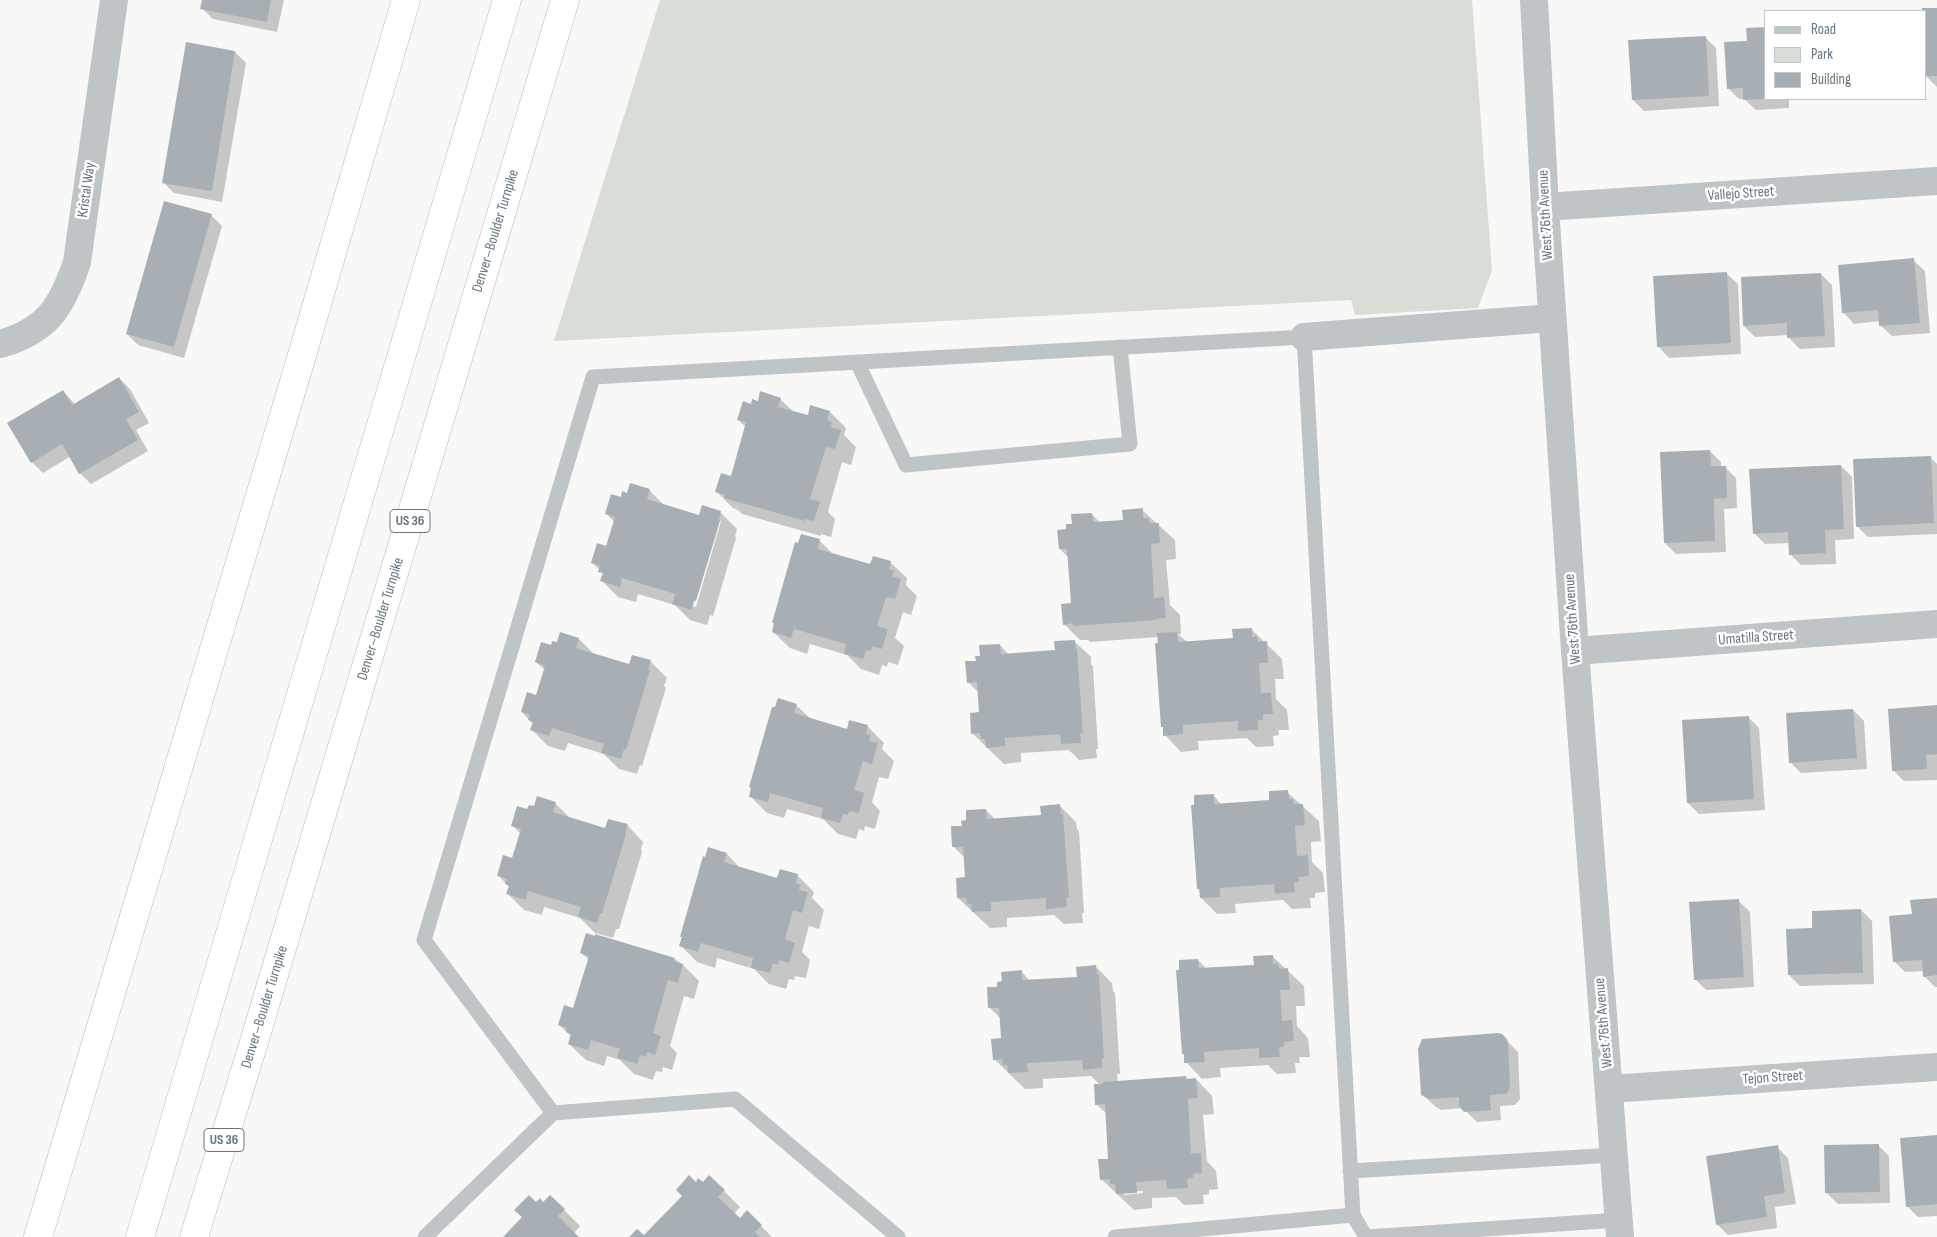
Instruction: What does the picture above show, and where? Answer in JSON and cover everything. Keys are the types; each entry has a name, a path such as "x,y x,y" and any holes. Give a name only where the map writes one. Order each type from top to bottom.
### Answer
{"highway":[{"path":"38,1237 90,1057 303,352 406,0"},
{"path":"140,1237 507,0"},
{"name":"Denver–Boulder Turnpike","path":"194,1237 565,0"},
{"path":"209,1237 254,1042"},
{"path":"21,1237 90,1057"}],"street":[{"name":"Kristal Way","path":"0,344 21,338 40,326 68,290 77,262 114,0"},
{"name":"West 76th Avenue","path":"1534,0 1545,207 1575,651 1610,1089 1619,1229"},
{"name":"Vallejo Street","path":"1545,207 1937,181"},
{"path":"1304,337 1552,318"},
{"name":"Umatilla Street","path":"1575,651 1937,624"},
{"name":"Tejon Street","path":"1610,1089 1937,1067"}],"lane":[{"path":"553,1113 424,940 593,377 1304,337 1353,1215 1366,1237 1619,1229"},
{"path":"857,362 906,464 1130,444 1120,347"},
{"path":"424,1237 553,1113 735,1099 898,1237"},
{"path":"1350,1172 1614,1155"},
{"path":"1115,1237 1353,1215"}],"green space":[{"path":"660,0 1472,0 1492,271 1478,308 1355,315 1351,300 554,341"}],"building":[{"path":"202,0 271,0 267,22 200,9"},
{"path":"1922,8 1937,8 1937,76 1927,76 1927,10 1922,10"},
{"path":"1764,27 1764,99 1743,100 1743,88 1727,89 1724,42 1747,41 1746,28"},
{"path":"1706,36 1709,96 1632,100 1628,40"},
{"path":"186,42 235,51 212,191 162,183"},
{"path":"164,201 212,214 174,347 126,334"},
{"path":"1914,258 1920,323 1879,326 1878,310 1842,313 1838,265"},
{"path":"1727,272 1731,343 1657,347 1653,276"},
{"path":"1821,273 1825,336 1787,338 1787,323 1743,326 1741,277"},
{"path":"119,377 139,412 126,419 138,440 79,474 62,444 31,463 7,423 63,390 72,405"},
{"path":"760,391 781,398 778,407 808,415 810,405 830,411 827,420 832,422 831,427 841,430 835,449 826,447 810,499 820,502 814,521 805,519 805,521 724,498 725,495 715,492 721,473 731,476 746,422 737,420 743,401 751,404 752,399 758,401"},
{"path":"1710,450 1711,466 1726,466 1727,498 1714,499 1715,541 1664,543 1660,452"},
{"path":"1931,456 1934,523 1856,527 1853,459"},
{"path":"1841,465 1844,529 1825,530 1826,553 1789,555 1788,532 1753,534 1749,469"},
{"path":"630,483 650,489 647,499 699,515 702,505 721,511 720,521 696,601 694,600 691,610 672,604 675,594 622,578 620,587 600,581 603,573 598,572 600,566 591,563 597,543 606,546 615,517 605,514 611,494 621,497 622,491 627,493"},
{"path":"1143,508 1143,518 1149,518 1149,523 1159,523 1160,543 1151,544 1154,598 1164,597 1166,618 1073,626 1073,623 1063,625 1061,604 1071,603 1067,549 1059,549 1057,530 1066,529 1066,524 1072,524 1071,514 1092,513 1093,522 1123,520 1122,510"},
{"path":"801,534 820,539 818,549 870,564 873,556 891,561 889,569 894,571 892,576 901,579 895,599 886,597 877,626 888,629 882,649 872,646 871,651 866,650 863,659 844,654 846,644 794,629 791,638 772,632 774,623 772,623 795,542 798,543"},
{"path":"1252,628 1252,637 1257,636 1258,642 1267,641 1268,663 1259,663 1261,693 1271,693 1273,714 1263,714 1263,720 1258,720 1258,730 1238,731 1238,721 1183,725 1183,734 1163,736 1155,643 1158,643 1157,633 1177,632 1178,642 1233,638 1232,629"},
{"path":"560,632 579,638 576,648 629,664 632,655 651,660 648,670 650,670 626,750 624,749 621,759 601,753 604,744 552,728 549,736 530,730 533,722 528,720 530,715 521,712 527,692 536,695 545,666 535,662 541,642 551,645 552,641 557,642"},
{"path":"1075,640 1083,733 1080,733 1081,743 1061,744 1060,734 1005,738 1005,746 986,748 985,739 981,739 980,733 971,734 970,713 979,712 977,682 967,683 965,661 976,661 975,656 980,656 979,645 1000,644 1001,654 1055,650 1054,641"},
{"path":"778,698 797,704 794,713 847,729 849,720 868,725 866,734 871,735 869,741 878,743 872,764 863,761 854,790 864,793 859,813 849,811 848,815 843,814 840,823 821,818 823,808 770,793 768,802 749,797 751,788 749,787 772,707 775,707"},
{"path":"1937,705 1937,754 1926,755 1927,769 1892,771 1888,709"},
{"path":"1853,709 1857,758 1789,763 1786,713"},
{"path":"1749,716 1754,799 1687,803 1682,720"},
{"path":"1288,790 1289,799 1293,799 1294,804 1303,804 1305,825 1295,826 1297,856 1308,855 1309,876 1299,877 1299,882 1294,882 1295,892 1275,894 1274,884 1220,888 1220,897 1200,898 1199,889 1197,889 1191,805 1194,805 1194,795 1214,794 1214,804 1269,800 1269,791"},
{"path":"537,796 556,802 553,812 605,828 608,819 628,824 602,914 600,913 597,923 578,917 581,907 528,891 526,900 506,894 509,886 505,884 507,879 497,876 503,855 512,858 521,829 511,826 517,806 527,809 529,805 534,806"},
{"path":"1060,804 1061,814 1063,813 1069,897 1066,897 1067,907 1046,909 1046,898 991,902 991,911 972,912 971,904 967,904 966,898 957,898 956,878 965,877 963,847 952,847 951,826 962,826 961,821 966,820 966,810 986,809 987,819 1041,815 1040,806"},
{"path":"708,847 727,853 724,862 777,878 780,869 798,874 796,883 801,885 799,890 808,892 802,913 793,910 785,939 795,943 789,963 779,960 778,965 773,963 770,973 751,968 753,958 701,943 698,952 679,946 703,856 705,857"},
{"path":"1937,898 1937,975 1923,977 1922,960 1893,962 1889,916 1912,914 1910,900"},
{"path":"1739,899 1744,977 1694,980 1689,902"},
{"path":"1861,909 1863,973 1788,975 1786,929 1812,928 1812,911"},
{"path":"586,933 675,958 674,961 683,964 678,983 668,980 653,1033 661,1036 655,1055 647,1052 646,1057 640,1055 637,1064 617,1058 620,1049 591,1040 588,1050 568,1044 571,1034 566,1032 567,1028 558,1025 564,1005 573,1008 589,956 580,953"},
{"path":"1273,955 1273,964 1278,963 1279,969 1288,968 1290,990 1280,990 1282,1021 1292,1020 1294,1041 1284,1042 1284,1047 1279,1047 1280,1057 1259,1058 1259,1048 1204,1052 1205,1062 1184,1063 1176,970 1179,970 1179,960 1198,959 1199,968 1254,965 1253,956"},
{"path":"1096,965 1097,975 1099,975 1104,1058 1102,1058 1102,1068 1083,1070 1082,1060 1027,1063 1028,1072 1008,1073 1007,1065 1003,1065 1002,1059 993,1060 991,1039 1001,1038 999,1008 988,1008 987,987 997,987 997,982 1002,981 1001,972 1022,970 1022,980 1077,977 1076,967"},
{"path":"1498,1033 1507,1039 1508,1043 1510,1087 1507,1093 1490,1095 1491,1110 1464,1112 1459,1106 1459,1097 1429,1099 1421,1095 1418,1049 1422,1039"},
{"path":"1186,1076 1186,1079 1196,1078 1198,1098 1188,1099 1191,1154 1201,1153 1202,1173 1193,1174 1193,1178 1187,1179 1188,1188 1167,1189 1166,1180 1136,1182 1137,1193 1116,1194 1115,1184 1110,1184 1110,1179 1100,1180 1098,1159 1108,1159 1105,1104 1095,1105 1094,1084"},
{"path":"1937,1135 1937,1204 1906,1207 1900,1138"},
{"path":"1879,1144 1880,1192 1825,1193 1824,1145"},
{"path":"1778,1145 1785,1193 1764,1196 1767,1217 1716,1225 1706,1156"},
{"path":"689,1175 696,1182 698,1178 703,1182 709,1175 725,1190 718,1197 740,1218 747,1210 762,1225 755,1232 760,1237 629,1237 637,1229 644,1235 682,1196 676,1190"},
{"path":"529,1195 536,1202 540,1198 543,1202 550,1195 565,1209 558,1216 579,1237 503,1237 522,1217 514,1210"}]}
